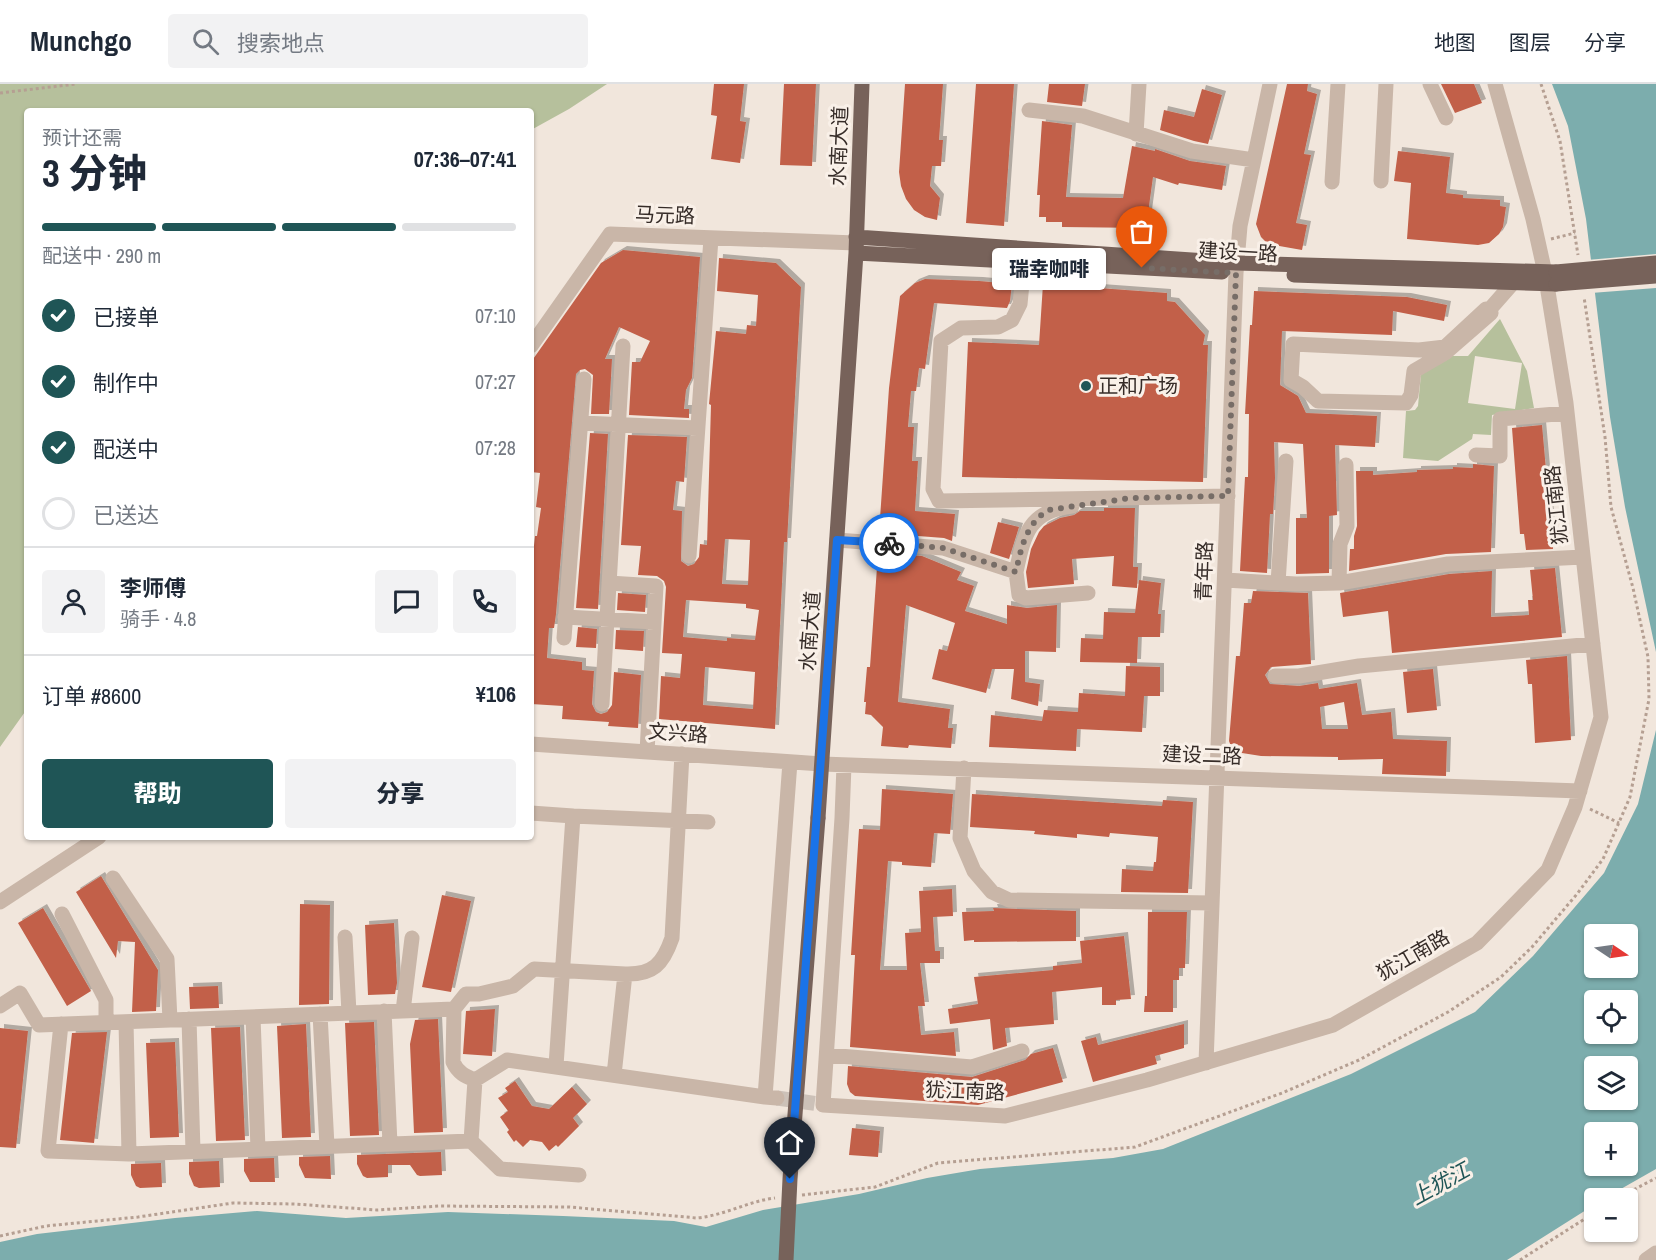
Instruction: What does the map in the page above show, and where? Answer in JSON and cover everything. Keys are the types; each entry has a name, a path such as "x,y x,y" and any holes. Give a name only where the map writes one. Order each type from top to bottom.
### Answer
{"main road":[{"name":"水南大道","path":"786,1260 856,245 861,84"},
{"name":"建设一路","path":"856,245 1024,263 1236,268 1512,284 1551,278"},
{"path":"856,245 1236,268 1551,278 1656,276"},
{"path":"1551,278 1656,263"}],"street":[{"path":"1136,134 1139,84"},
{"name":"青年路","path":"1206,1063 1236,268 1240,226 1270,84"},
{"path":"1332,182 1338,84"},
{"path":"1381,181 1386,84"},
{"path":"1430,84 1446,118"},
{"name":"犹江南路","path":"844,765 827,1054 821,1104 1005,1116 1147,1080 1333,1025 1477,942 1548,870 1575,807 1601,717 1551,278 1495,84"},
{"path":"1029,110 1083,116 1192,151 1254,160"},
{"name":"马元路","path":"534,342 610,234 856,245"},
{"path":"689,556 711,237"},
{"path":"1024,263 1020,304 1012,320 998,327 961,327 941,341 933,489 939,501 1228,496"},
{"path":"1405,350 1414,359 1414,370 1410,399 1403,404 1318,401 1303,387 1291,380 1293,344 1405,350 1445,347 1486,309 1490,309 1512,284"},
{"path":"1414,370 1445,353 1491,313 1490,309"},
{"path":"602,704 623,346"},
{"path":"564,638 584,378"},
{"path":"1476,455 1500,456 1500,419 1568,414"},
{"path":"582,423 697,428"},
{"path":"1278,583 1286,461"},
{"path":"1339,583 1340,544 1347,526 1346,465"},
{"path":"1088,593 1026,598 1019,595 1016,572 1025,536 1038,517 1048,510 1131,498"},
{"path":"837,540 943,548 1016,572"},
{"path":"1225,580 1339,583 1448,564 1583,557"},
{"path":"609,583 656,586 647,752"},
{"path":"565,617 654,622"},
{"path":"1275,676 1299,676 1359,666 1593,644"},
{"name":"文兴路","path":"534,744 822,764"},
{"path":"475,1080 456,1069 453,1062 454,1009 466,993 479,994 513,986 534,969 642,974 655,968 661,961 672,938 682,754"},
{"path":"475,1080 507,1059 771,1097 790,762"},
{"name":"建设二路","path":"822,764 1580,790"},
{"path":"964,768 960,838 974,871 992,892 1009,900 1212,903"},
{"path":"534,813 708,822"},
{"path":"556,1066 573,816"},
{"path":"0,902 94,840"},
{"path":"113,878 167,959 170,1020"},
{"path":"62,914 106,1000 106,1023"},
{"path":"345,937 349,1013"},
{"path":"403,1011 412,938"},
{"path":"614,1075 625,974"},
{"path":"0,1006 20,993 39,1025 454,1009"},
{"path":"384,1011 390,1144"},
{"path":"320,1014 327,1146"},
{"path":"253,1017 258,1149"},
{"path":"189,1019 193,1151"},
{"path":"126,1022 129,1154"},
{"path":"61,1024 48,1151 129,1154 471,1141 500,1169 579,1175"},
{"path":"827,1054 972,1067 1022,1050"},
{"path":"471,1141 475,1080"},
{"path":"1646,1260 1656,1253"}],"path":[{"path":"0,93 76,84"},
{"path":"1541,84 1560,141 1579,260"},
{"path":"1547,240 1575,233"},
{"path":"797,1196 875,1186 938,1163 1135,1147 1282,1093 1359,1060 1448,1012 1501,977 1532,947 1578,894 1603,859 1630,797 1649,699 1648,657 1633,588 1611,507 1605,437 1583,290"},
{"path":"1586,807 1619,824"},
{"path":"1637,1188 1656,1178"},
{"path":"0,1236 46,1226 138,1217 233,1203 295,1204 377,1210 439,1206 568,1207 698,1218 714,1216 765,1199 776,1198"},
{"path":"1520,1260 1584,1219"}],"green space":[{"path":"0,84 607,84 534,128 534,108 24,108 24,713 0,747"},
{"path":"1500,319 1527,371 1534,408 1492,415 1491,435 1473,434 1472,439 1438,461 1403,458 1406,411 1415,410 1418,406 1421,374 1451,356 1468,356","holes":["1475,356 1522,363 1515,409 1468,403"]}],"water":[{"path":"1552,84 1656,84 1656,652 1625,507 1610,417 1586,219 1568,126"},
{"name":"上犹江","path":"1656,730 1656,1169 1623,1188 1584,1188 1584,1211 1507,1260 0,1260 0,1242 37,1234 257,1211 346,1218 448,1212 563,1216 674,1221 706,1227 763,1210 859,1194 927,1178 980,1169 1113,1158 1163,1149 1351,1074 1475,1012 1533,956 1604,873 1638,804"}],"pier":[{"path":"1656,254 1656,288 1591,293 1587,260"}],"building":[{"path":"714,84 744,84 740,121 746,122 740,163 711,159 717,116 711,115"},
{"path":"784,84 816,84 812,166 780,165"},
{"path":"905,84 943,84 939,140 943,140 941,166 932,166 930,186 940,198 937,220 925,217 914,210 901,186 899,172"},
{"path":"976,84 1014,84 1004,226 966,223"},
{"path":"1049,84 1085,84 1082,106 1047,102"},
{"path":"1287,84 1308,84 1307,91 1317,94 1304,154 1311,155 1296,223 1307,225 1302,250 1268,244 1261,237 1256,224"},
{"path":"1441,84 1474,84 1482,103 1455,113"},
{"path":"1202,89 1222,95 1208,144 1160,130 1164,110 1194,117"},
{"path":"1042,121 1072,125 1066,197 1123,198 1132,146 1155,151 1155,149 1190,161 1226,166 1222,190 1179,183 1178,185 1153,177 1146,228 1062,227 1062,222 1046,222 1046,217 1039,217 1040,195 1037,195"},
{"path":"1398,151 1450,157 1446,193 1463,195 1463,198 1500,200 1500,206 1506,207 1503,227 1499,234 1489,243 1478,245 1407,239 1411,183 1394,181"},
{"path":"623,250 700,257 692,378 686,390 684,409 689,409 689,418 629,415 632,362 640,362 650,341 619,327 605,359 612,359 609,414 591,414 593,375 585,369 576,374 556,614 554,628 549,628 547,658 582,662 582,670 594,671 592,704 596,712 601,714 607,712 612,705 614,672 641,675 638,728 608,726 609,722 562,719 563,706 534,704 534,546 541,508 536,507 540,473 534,472 534,358 601,263"},
{"path":"719,258 776,263 801,287 787,542 784,542 775,729 659,719 661,676 680,678 682,654 662,653 666,587 664,581 657,576 638,575 641,546 621,545 628,435 687,437 684,482 676,481 673,510 682,511 681,561 688,566 694,564 699,557 700,544 707,545 711,405 709,404 716,331 746,334 747,325 756,326 758,295 717,291","holes":["725,539 750,540 748,585 722,584","686,600 746,604 746,608 759,610 755,640 727,638 727,641 683,637","705,667 755,672 753,709 703,705"]},
{"path":"925,279 1012,284 1007,308 934,303 925,369 919,368 916,391 911,391 908,427 914,427 912,461 918,461 915,511 955,514 952,541 944,538 879,533 889,388 900,296 915,283"},
{"name":"正和广场","path":"1043,284 1167,293 1167,301 1175,302 1205,335 1203,345 1208,345 1203,482 962,477 968,342 1039,345"},
{"path":"1254,291 1407,297 1447,305 1444,321 1393,311 1392,335 1282,331 1280,385 1298,396 1306,413 1377,416 1375,447 1335,445 1337,515 1329,516 1329,573 1296,574 1296,518 1307,518 1303,444 1274,442 1275,478 1273,514 1270,514 1267,573 1240,571 1245,477 1248,477 1249,414 1245,414"},
{"path":"1542,425 1553,549 1526,550 1524,534 1520,534 1512,428"},
{"path":"590,433 608,434 598,609 576,608"},
{"path":"1473,464 1494,466 1491,552 1446,554 1349,571 1350,549 1354,549 1357,526 1356,471 1373,471 1373,475 1453,469 1453,467 1473,468"},
{"path":"1104,508 1135,508 1133,567 1138,567 1137,588 1112,586 1114,556 1072,559 1074,584 1028,588 1026,572 1031,549 1044,526 1080,511 1104,511"},
{"path":"998,522 1019,527 1009,559 990,553"},
{"path":"878,553 922,556 961,572 957,580 974,586 965,611 1007,624 1007,605 1027,608 1057,605 1056,652 1025,651 1025,682 1040,684 1038,706 1011,699 1014,669 992,669 986,693 932,679 939,649 947,651 955,623 906,605 898,702 950,709 948,728 953,728 951,748 881,746 883,727 871,715 865,714 866,702 864,702 867,667 870,667"},
{"path":"1555,568 1562,637 1392,653 1388,611 1343,617 1340,593 1449,574 1492,571 1491,617 1529,615 1528,600 1533,600 1530,570"},
{"path":"1139,580 1161,583 1158,614 1161,614 1160,637 1138,637 1137,663 1080,662 1081,638 1103,639 1104,612 1135,613"},
{"path":"1253,591 1308,593 1311,664 1271,667 1265,675 1270,684 1299,686 1318,683 1319,689 1357,683 1362,715 1391,712 1393,739 1447,741 1446,776 1382,774 1383,759 1338,760 1338,757 1261,756 1232,749 1229,741 1236,656 1240,656 1244,603 1251,603","holes":["1344,702 1348,729 1322,729 1320,707"]},
{"path":"618,593 646,595 645,612 617,610"},
{"path":"578,627 597,629 596,648 576,647"},
{"path":"616,630 644,631 643,651 615,649"},
{"path":"1567,656 1571,740 1535,743 1532,684 1528,684 1526,660"},
{"path":"1126,666 1160,667 1160,696 1144,696 1142,732 1077,729 1076,751 989,747 991,715 1042,721 1044,710 1078,712 1079,693 1125,696"},
{"path":"1433,669 1437,710 1407,713 1403,672"},
{"path":"882,789 953,794 950,834 934,833 931,867 902,865 902,862 888,861 880,970 907,970 905,933 921,932 919,891 952,889 953,916 933,917 935,951 940,951 940,963 920,963 925,1006 918,1006 921,1035 954,1032 956,1056 850,1047 855,955 851,955 859,829 880,830"},
{"path":"972,794 1162,806 1163,800 1193,802 1188,893 1121,892 1122,869 1153,871 1158,837 1110,833 1109,837 1077,834 1077,838 1034,834 1035,831 970,827"},
{"path":"101,876 158,970 156,1011 132,1012 135,942 118,941 116,958 76,892"},
{"path":"442,895 471,901 451,992 422,987"},
{"path":"300,904 330,905 329,1004 299,1005"},
{"path":"43,908 91,991 67,1006 18,923"},
{"path":"993,908 1076,911 1076,941 964,941 962,912 994,911"},
{"path":"1148,912 1187,912 1185,968 1179,968 1179,980 1173,980 1173,1012 1144,1012 1145,996 1147,996"},
{"path":"394,923 397,983 395,994 368,995 365,925"},
{"path":"1124,936 1131,999 1116,1000 1116,1005 1102,1005 1102,987 1052,992 1054,1024 1005,1028 1007,1046 993,1050 990,1019 950,1024 948,1009 978,1004 974,977 1053,970 1053,966 1082,963 1080,941"},
{"path":"218,986 219,1008 190,1009 189,987"},
{"path":"495,1009 492,1056 463,1054 466,1011"},
{"path":"438,1019 443,1132 414,1133 410,1044 415,1020"},
{"path":"374,1022 379,1135 350,1136 345,1023"},
{"path":"306,1024 311,1137 282,1138 277,1026"},
{"path":"1184,1024 1184,1048 1155,1056 1157,1064 1093,1082 1081,1041 1096,1037 1098,1045"},
{"path":"240,1027 245,1140 216,1141 211,1028"},
{"path":"0,1028 28,1031 16,1148 0,1147"},
{"path":"107,1032 94,1143 60,1140 72,1033"},
{"path":"175,1042 179,1137 150,1138 146,1043"},
{"path":"1053,1048 1063,1082 978,1105 855,1096 850,1092 847,1084 848,1066 972,1077 1025,1060 1031,1054"},
{"path":"515,1081 532,1106 549,1109 572,1087 587,1104 573,1118 579,1126 558,1147 556,1145 549,1151 542,1142 530,1140 523,1147 516,1140 514,1142 507,1132 509,1130 500,1117 508,1111 498,1098 508,1092 505,1088"},
{"path":"852,1128 880,1131 878,1157 849,1155"},
{"path":"441,1152 442,1175 420,1176 410,1165 388,1165 388,1177 367,1178 363,1176 357,1164 357,1155"},
{"path":"330,1156 331,1179 305,1178 299,1165 299,1157"},
{"path":"274,1158 275,1182 250,1182 244,1171 244,1159"},
{"path":"219,1161 220,1187 199,1188 194,1186 189,1174 189,1162"},
{"path":"161,1163 162,1187 140,1188 136,1186 131,1175 131,1164"}],"tunnel":[{"path":"777,1098 819,1104"}],"way so far":[{"path":"889,543 943,548 1016,572 1025,536 1038,517 1048,510 1131,498 1228,496 1236,273 1142,268"}],"place":[{"name":"瑞幸咖啡","path":"1142,268"},
{"name":"正和广场","path":"1086,386"}],"route":[{"path":"790,1179 837,540 889,543"}]}
